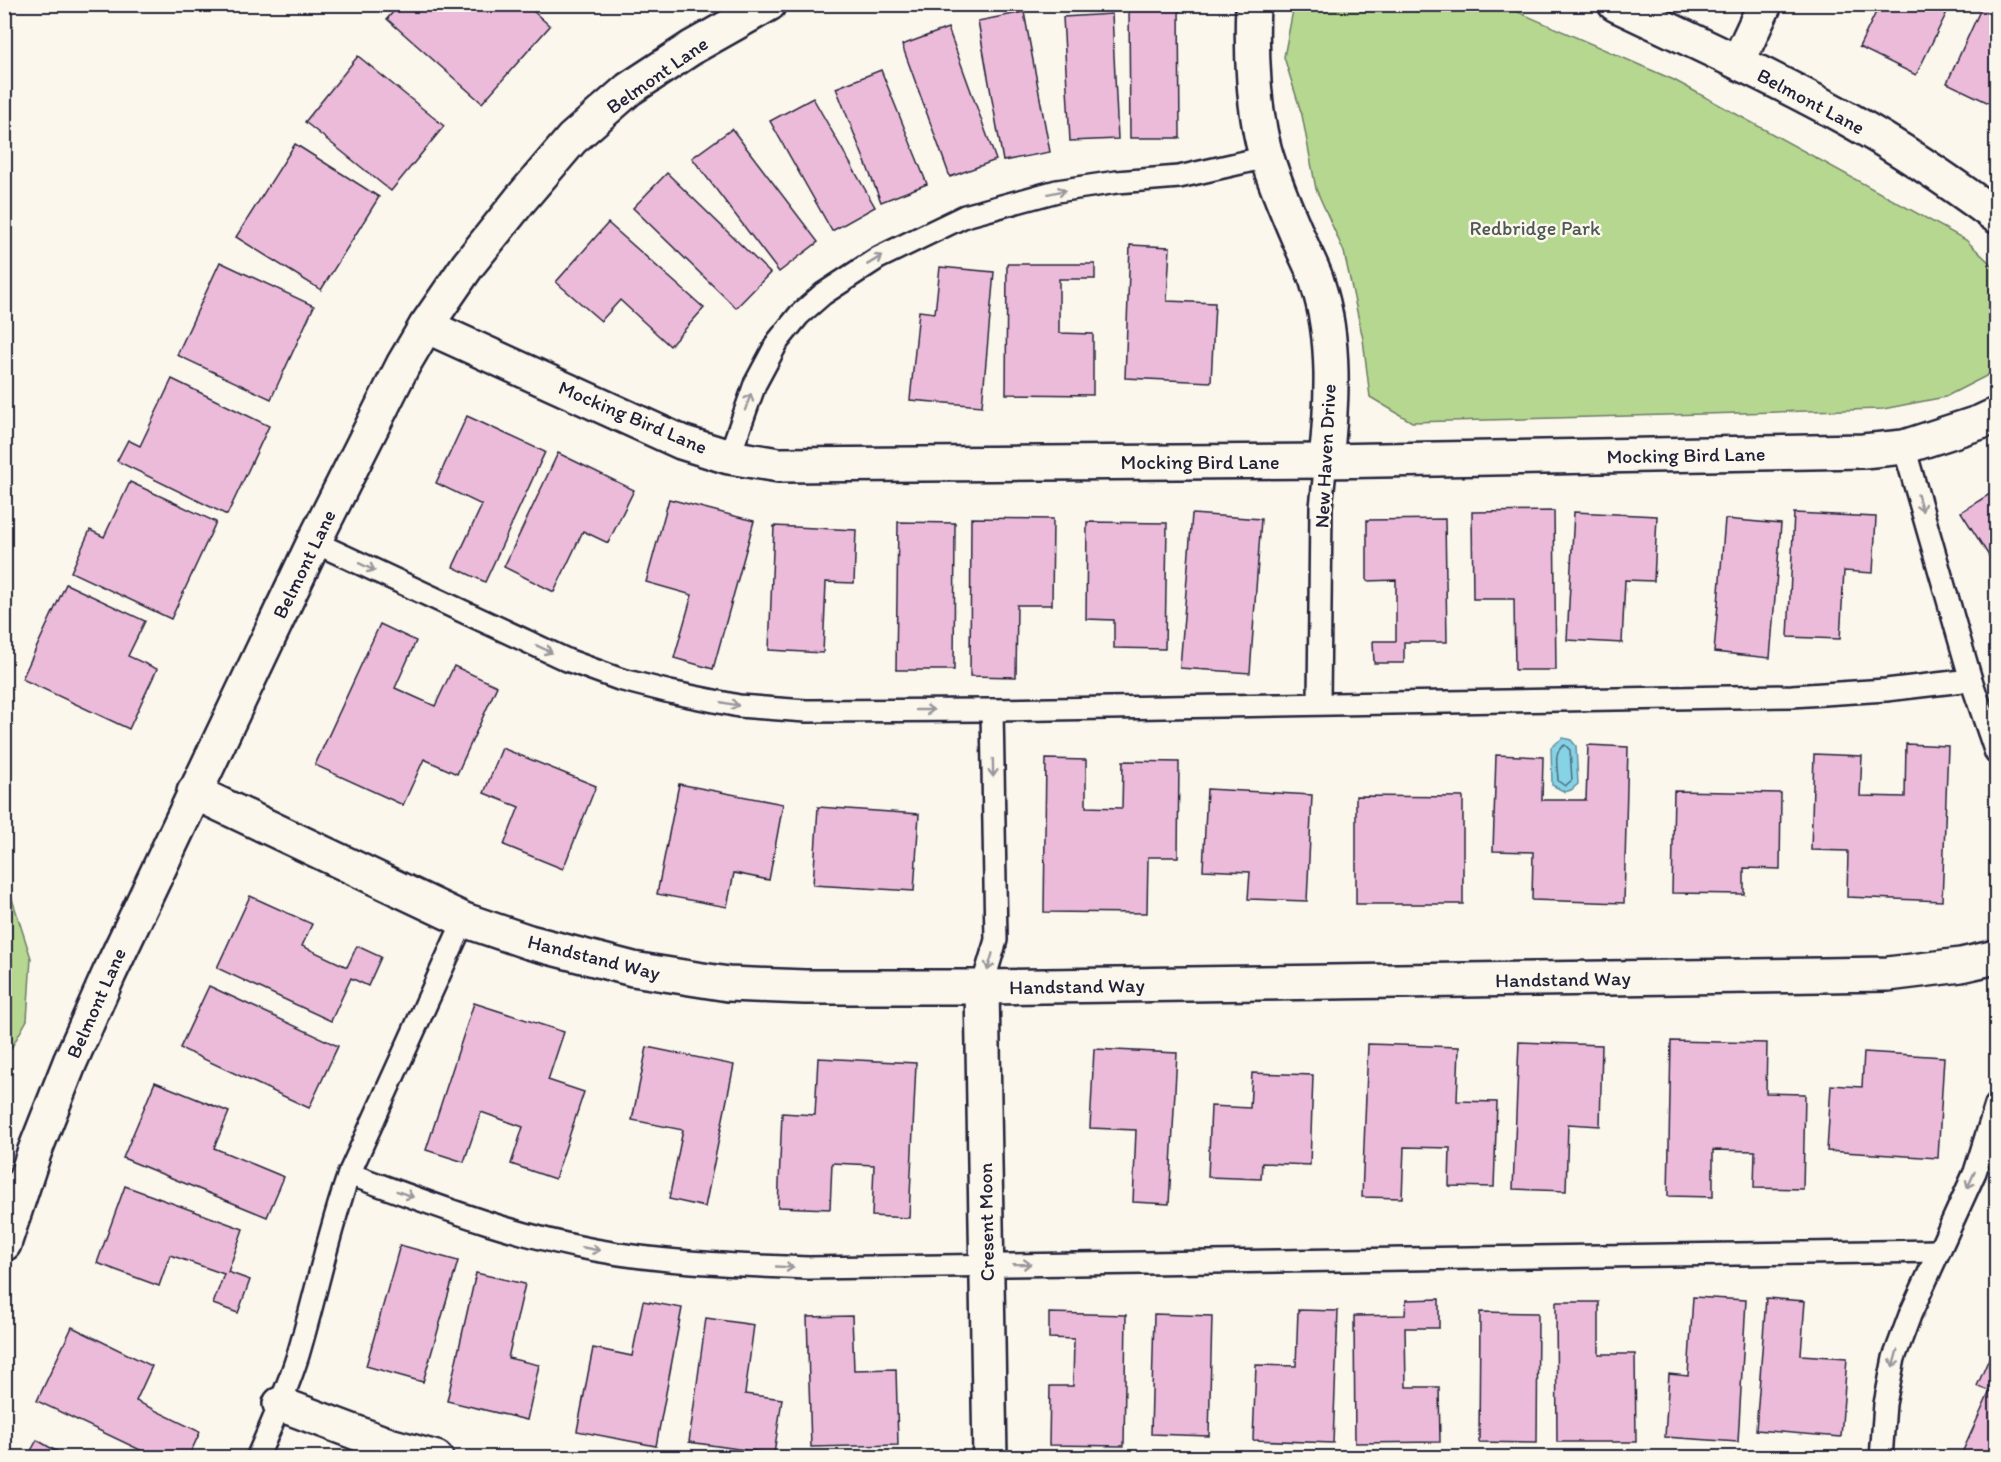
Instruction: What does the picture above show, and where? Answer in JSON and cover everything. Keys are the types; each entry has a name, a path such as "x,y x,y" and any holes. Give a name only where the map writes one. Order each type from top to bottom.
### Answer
{"street":[{"name":"Belmont Lane","path":"4,1244 34,1153 70,1062 194,792 314,542 403,364 426,326 468,265 572,139 629,89 693,47 769,4"},
{"name":"New Haven Drive","path":"1253,4 1252,32 1256,99 1267,157 1318,285 1328,335 1332,408 1326,461"},
{"name":"Belmont Lane","path":"1615,4 1738,62 1849,119 1948,180 1996,216"},
{"path":"1738,62 1765,4"},
{"name":"Mocking Bird Lane","path":"426,326 681,442 729,457 779,465 1326,461 1863,451 1904,447 1996,415"},
{"name":"Handstand Way","path":"194,792 464,920 529,942 633,969 728,984 806,987 982,987 1888,974 1961,965 1996,957"},
{"name":"Cresent Moon","path":"982,987 990,1458"},
{"path":"280,1404 389,1445 436,1458"}],"lane":[{"path":"729,457 755,384 778,340 799,315 823,294 878,258 965,216 1057,191 1117,182 1179,177 1267,157"},
{"path":"1904,447 1971,680 1996,753"},
{"name":"New Haven Drive","path":"1319,703 1321,507 1326,461"},
{"path":"314,542 567,660 619,679 739,706 806,711 992,710 1792,696 1886,690 1971,680"},
{"path":"982,987 996,940 992,710"},
{"path":"258,1458 297,1356 339,1204 350,1174 464,920"},
{"path":"1881,1458 1885,1404 1894,1358 1910,1315 1975,1172 1996,1105"},
{"path":"350,1174 465,1216 529,1235 594,1250 697,1263 809,1269 1939,1251"}],"green space":[{"name":"Redbridge Park","path":"1294,5 1502,5 1674,80 1966,240 1996,269 1996,371 1945,397 1883,409 1412,422 1370,397 1363,339 1344,252 1316,189 1302,115 1284,57"},
{"path":"5,877 31,958 27,1020 5,1059"}],"water":[{"path":"1563,738 1571,740 1576,746 1578,784 1565,792 1552,785 1551,747"}],"building":[{"path":"400,4 525,4 550,26 482,103 387,19"},
{"path":"1179,4 1180,138 1130,138 1129,5"},
{"path":"1880,4 1951,4 1916,75 1859,47"},
{"path":"1983,4 1996,4 1996,92 1991,104 1947,83"},
{"path":"1024,12 1050,152 1003,161 978,21"},
{"path":"1112,14 1118,139 1070,141 1063,17"},
{"path":"948,28 996,160 950,177 902,45"},
{"path":"358,56 444,126 391,191 305,122"},
{"path":"881,70 927,184 881,202 836,88"},
{"path":"813,98 875,207 832,231 770,121"},
{"path":"732,129 818,242 779,272 692,158"},
{"path":"295,144 379,197 321,290 236,237"},
{"path":"667,173 770,273 736,308 633,208"},
{"path":"608,223 704,308 670,346 620,300 601,321 556,282"},
{"path":"1130,245 1170,247 1167,301 1215,303 1211,382 1125,378"},
{"path":"220,262 314,306 271,399 177,355"},
{"path":"1007,264 1095,264 1095,279 1059,279 1059,333 1093,334 1093,395 1006,394"},
{"path":"940,267 994,272 982,406 910,400 919,311 935,313"},
{"path":"172,379 269,426 227,515 117,461 128,440 140,446"},
{"path":"467,416 545,452 485,582 453,567 482,505 436,483"},
{"path":"558,453 634,490 608,543 583,531 554,592 504,567"},
{"path":"130,482 216,522 171,619 71,572 90,530 104,537"},
{"path":"1996,490 1996,551 1989,556 1961,512"},
{"path":"669,499 754,521 713,669 674,658 692,595 646,582"},
{"path":"1554,511 1556,670 1515,670 1514,599 1473,599 1472,512"},
{"path":"1574,512 1657,516 1654,581 1625,580 1622,643 1567,640"},
{"path":"1794,513 1876,517 1873,573 1844,571 1840,639 1788,637"},
{"path":"1192,514 1261,519 1250,673 1180,668"},
{"path":"971,518 1053,519 1052,605 1017,605 1016,677 970,676"},
{"path":"1445,519 1447,642 1404,642 1404,663 1374,663 1373,641 1396,641 1396,580 1367,581 1367,520"},
{"path":"1725,519 1781,524 1770,658 1714,652"},
{"path":"898,522 955,523 954,670 896,670"},
{"path":"1087,522 1167,523 1165,649 1114,648 1114,620 1086,619"},
{"path":"774,526 856,530 854,583 826,582 823,653 769,650"},
{"path":"66,584 145,621 128,656 157,669 129,729 22,679"},
{"path":"380,624 416,641 395,688 435,706 454,666 497,686 457,774 424,759 403,805 315,765"},
{"path":"1906,744 1948,746 1942,901 1847,897 1848,851 1811,850 1814,754 1862,756 1860,796 1905,797"},
{"path":"1588,745 1628,747 1624,903 1532,900 1533,852 1493,851 1496,755 1543,757 1542,800 1586,800"},
{"path":"502,748 596,786 563,869 504,845 519,807 484,793"},
{"path":"1046,759 1086,760 1086,807 1122,808 1123,761 1179,762 1178,857 1148,857 1147,913 1044,912"},
{"path":"679,784 783,804 769,880 734,873 727,907 657,894"},
{"path":"1207,789 1312,795 1307,901 1248,899 1250,872 1203,870"},
{"path":"1674,791 1781,793 1780,869 1744,868 1744,894 1672,893"},
{"path":"1356,796 1463,797 1463,904 1356,904"},
{"path":"818,807 919,814 914,891 813,885"},
{"path":"250,896 312,924 302,946 347,967 357,946 381,957 368,986 351,978 331,1021 217,968"},
{"path":"209,986 338,1046 309,1108 180,1048"},
{"path":"474,1003 564,1032 548,1080 584,1092 555,1179 511,1164 523,1127 481,1112 464,1162 426,1150"},
{"path":"1671,1041 1767,1043 1766,1093 1805,1094 1803,1189 1754,1188 1755,1151 1713,1150 1713,1197 1668,1196"},
{"path":"1519,1042 1602,1045 1600,1126 1568,1124 1566,1191 1513,1189"},
{"path":"1368,1044 1459,1047 1457,1101 1497,1102 1494,1187 1449,1186 1450,1148 1404,1147 1402,1198 1362,1197"},
{"path":"647,1047 734,1065 705,1207 669,1199 683,1130 632,1120"},
{"path":"1094,1049 1177,1053 1169,1204 1133,1202 1136,1130 1090,1128"},
{"path":"1864,1052 1944,1057 1938,1158 1827,1151 1831,1085 1862,1087"},
{"path":"818,1058 916,1063 909,1218 872,1216 874,1165 832,1163 830,1209 778,1207 782,1113 815,1115"},
{"path":"1252,1073 1313,1075 1310,1165 1262,1163 1261,1179 1208,1177 1211,1106 1250,1108"},
{"path":"155,1082 229,1112 214,1148 284,1177 267,1217 123,1158"},
{"path":"125,1186 243,1229 228,1272 250,1280 238,1313 213,1304 224,1274 170,1255 159,1286 97,1263"},
{"path":"400,1245 458,1261 423,1382 366,1366"},
{"path":"476,1273 525,1284 508,1358 539,1365 527,1420 447,1401"},
{"path":"1693,1297 1746,1300 1738,1442 1665,1437 1669,1374 1688,1376"},
{"path":"1766,1298 1805,1301 1801,1355 1847,1358 1841,1437 1756,1430"},
{"path":"1439,1299 1439,1328 1405,1328 1406,1387 1439,1387 1440,1442 1355,1443 1354,1316 1405,1315 1406,1300"},
{"path":"643,1301 682,1308 656,1446 577,1431 593,1348 632,1356"},
{"path":"1556,1302 1599,1302 1599,1354 1635,1354 1636,1442 1557,1442"},
{"path":"1298,1310 1338,1311 1333,1443 1253,1440 1256,1365 1296,1366"},
{"path":"1480,1312 1538,1313 1537,1443 1479,1442"},
{"path":"1049,1313 1126,1315 1124,1446 1049,1445 1050,1386 1073,1386 1074,1339 1049,1338"},
{"path":"1154,1314 1212,1316 1209,1436 1151,1434"},
{"path":"852,1316 854,1370 896,1369 898,1445 811,1447 807,1317"},
{"path":"706,1318 754,1325 745,1394 782,1399 774,1454 689,1442"},
{"path":"72,1327 152,1366 136,1401 200,1432 188,1458 157,1458 37,1401"},
{"path":"1991,1354 1996,1356 1996,1458 1968,1458 1961,1455 1990,1391 1977,1386"},
{"path":"37,1440 68,1458 27,1458"}]}
